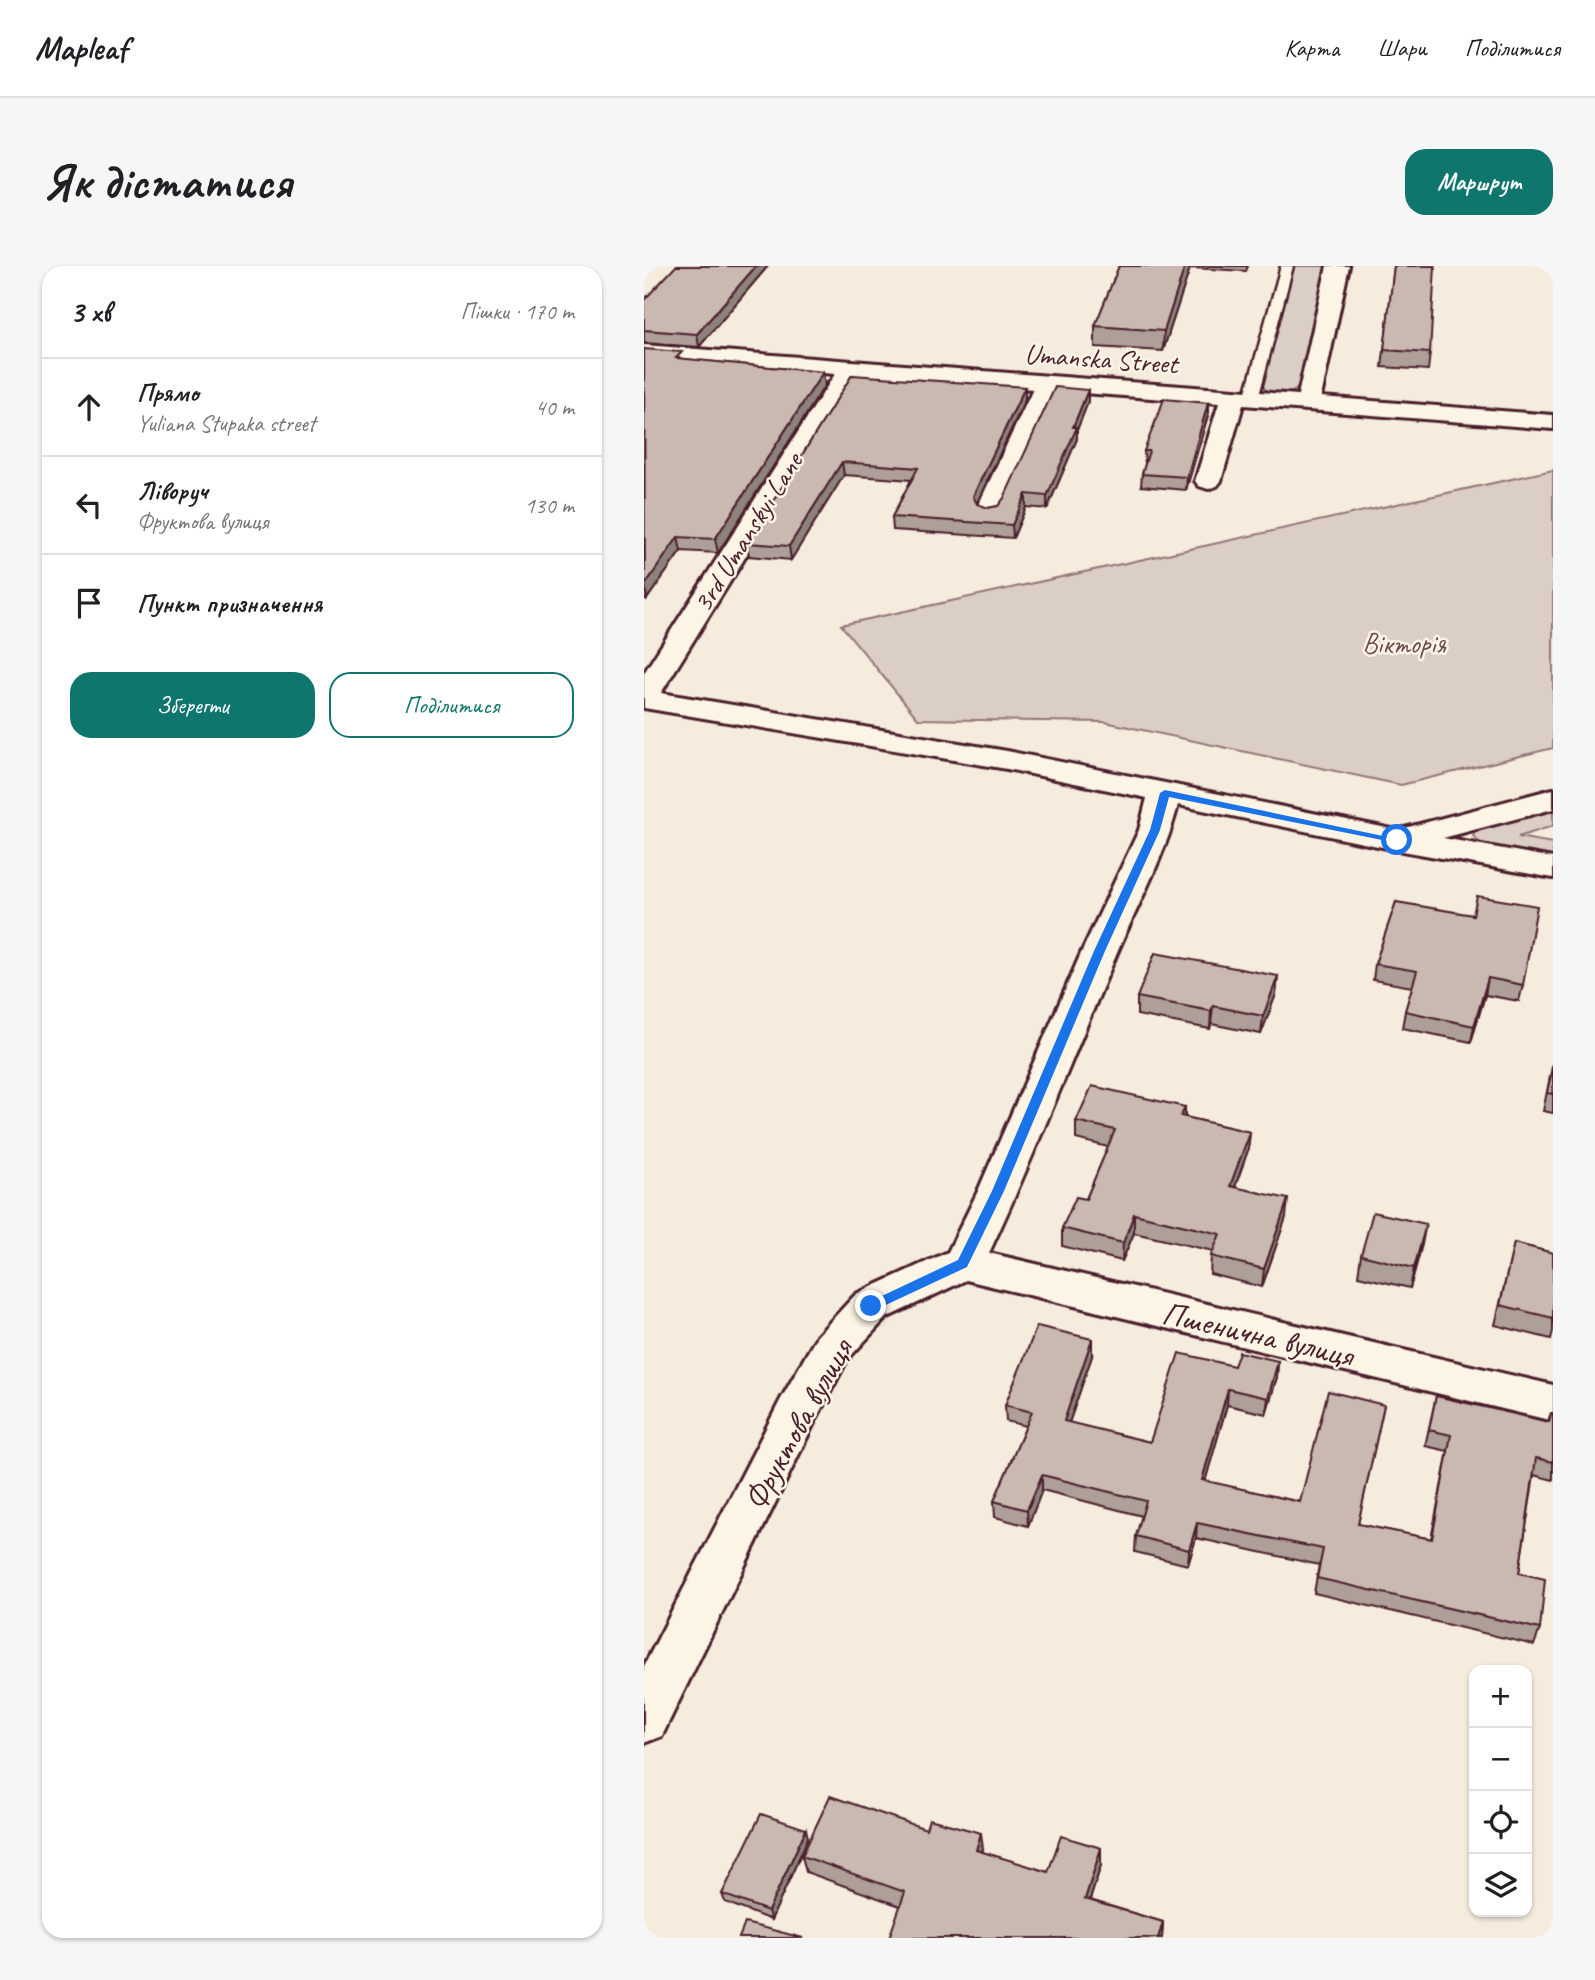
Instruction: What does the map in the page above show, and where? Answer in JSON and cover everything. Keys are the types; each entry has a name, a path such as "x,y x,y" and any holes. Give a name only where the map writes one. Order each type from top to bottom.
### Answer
{"street":[{"path":"1308,404 1338,266"},
{"name":"Umanska Street","path":"648,358 850,369 1553,422"},
{"name":"3rd Umanskyi Lane","path":"644,697 850,369"},
{"path":"989,510 1047,384"},
{"path":"1208,481 1242,399"},
{"path":"644,697 1007,760 1397,840 1553,868"},
{"path":"963,1264 998,1191 1100,951 1155,830 1165,793"},
{"path":"1397,840 1553,799"},
{"name":"Пшенична вулиця","path":"963,1264 1553,1403"},
{"name":"Фруктова вулиця","path":"644,1719 797,1412 832,1348 871,1306 963,1264"}],"lane":[{"path":"1242,399 1287,266"}],"green space":[{"path":"1294,266 1326,266 1298,388 1279,395 1270,393 1263,386"},
{"name":"Вікторія","path":"1553,470 1553,748 1401,785 1105,722 918,719 841,625"},
{"path":"1553,805 1553,826 1518,837 1553,843 1553,859 1499,851 1473,836 1477,829"}],"building":[{"path":"676,266 756,266 697,334 644,330 644,300"},
{"path":"1119,266 1185,266 1164,331 1095,326"},
{"path":"1394,266 1435,266 1430,353 1384,350"},
{"path":"644,349 682,352 676,358 823,372 715,539 678,537 645,585"},
{"path":"852,375 1025,387 973,496 977,504 988,508 998,506 1004,498 1055,387 1088,390 1073,427 1077,427 1047,496 1026,494 1012,525 892,517 918,468 842,462 789,546 747,543"},
{"path":"1164,399 1208,403 1187,477 1142,474 1149,451 1144,451"},
{"path":"1477,896 1537,906 1523,985 1488,978 1474,1026 1405,1011 1417,971 1375,964 1396,902 1473,915"},
{"path":"1155,953 1278,976 1263,1016 1213,1006 1211,1011 1137,997"},
{"path":"1553,1065 1553,1094 1547,1093"},
{"path":"1092,1086 1185,1107 1181,1116 1250,1132 1230,1186 1288,1199 1264,1269 1211,1256 1220,1234 1134,1214 1123,1243 1062,1228 1076,1197 1086,1199 1115,1130 1076,1121"},
{"path":"1373,1212 1426,1224 1414,1268 1361,1255"},
{"path":"1514,1243 1553,1253 1553,1318 1500,1305"},
{"path":"1037,1326 1092,1339 1064,1421 1150,1442 1179,1353 1234,1366 1239,1352 1278,1361 1268,1398 1228,1389 1202,1480 1300,1502 1328,1391 1384,1405 1358,1524 1432,1539 1451,1435 1429,1430 1436,1396 1549,1422 1553,1413 1553,1462 1536,1458 1519,1573 1545,1579 1540,1629 1317,1578 1323,1549 1197,1523 1189,1550 1136,1536 1146,1501 1042,1475 1027,1510 994,1501 1032,1412 1005,1405"},
{"path":"830,1796 926,1829 929,1819 981,1833 976,1850 1048,1872 1061,1836 1101,1848 1085,1899 1163,1922 1158,1938 889,1938 905,1892 802,1856"},
{"path":"761,1814 806,1829 768,1911 722,1894"},
{"path":"745,1923 803,1938 739,1938"}],"route":[{"path":"871,1306 963,1264 998,1191 1100,951 1155,830 1165,793 1397,840"}]}
